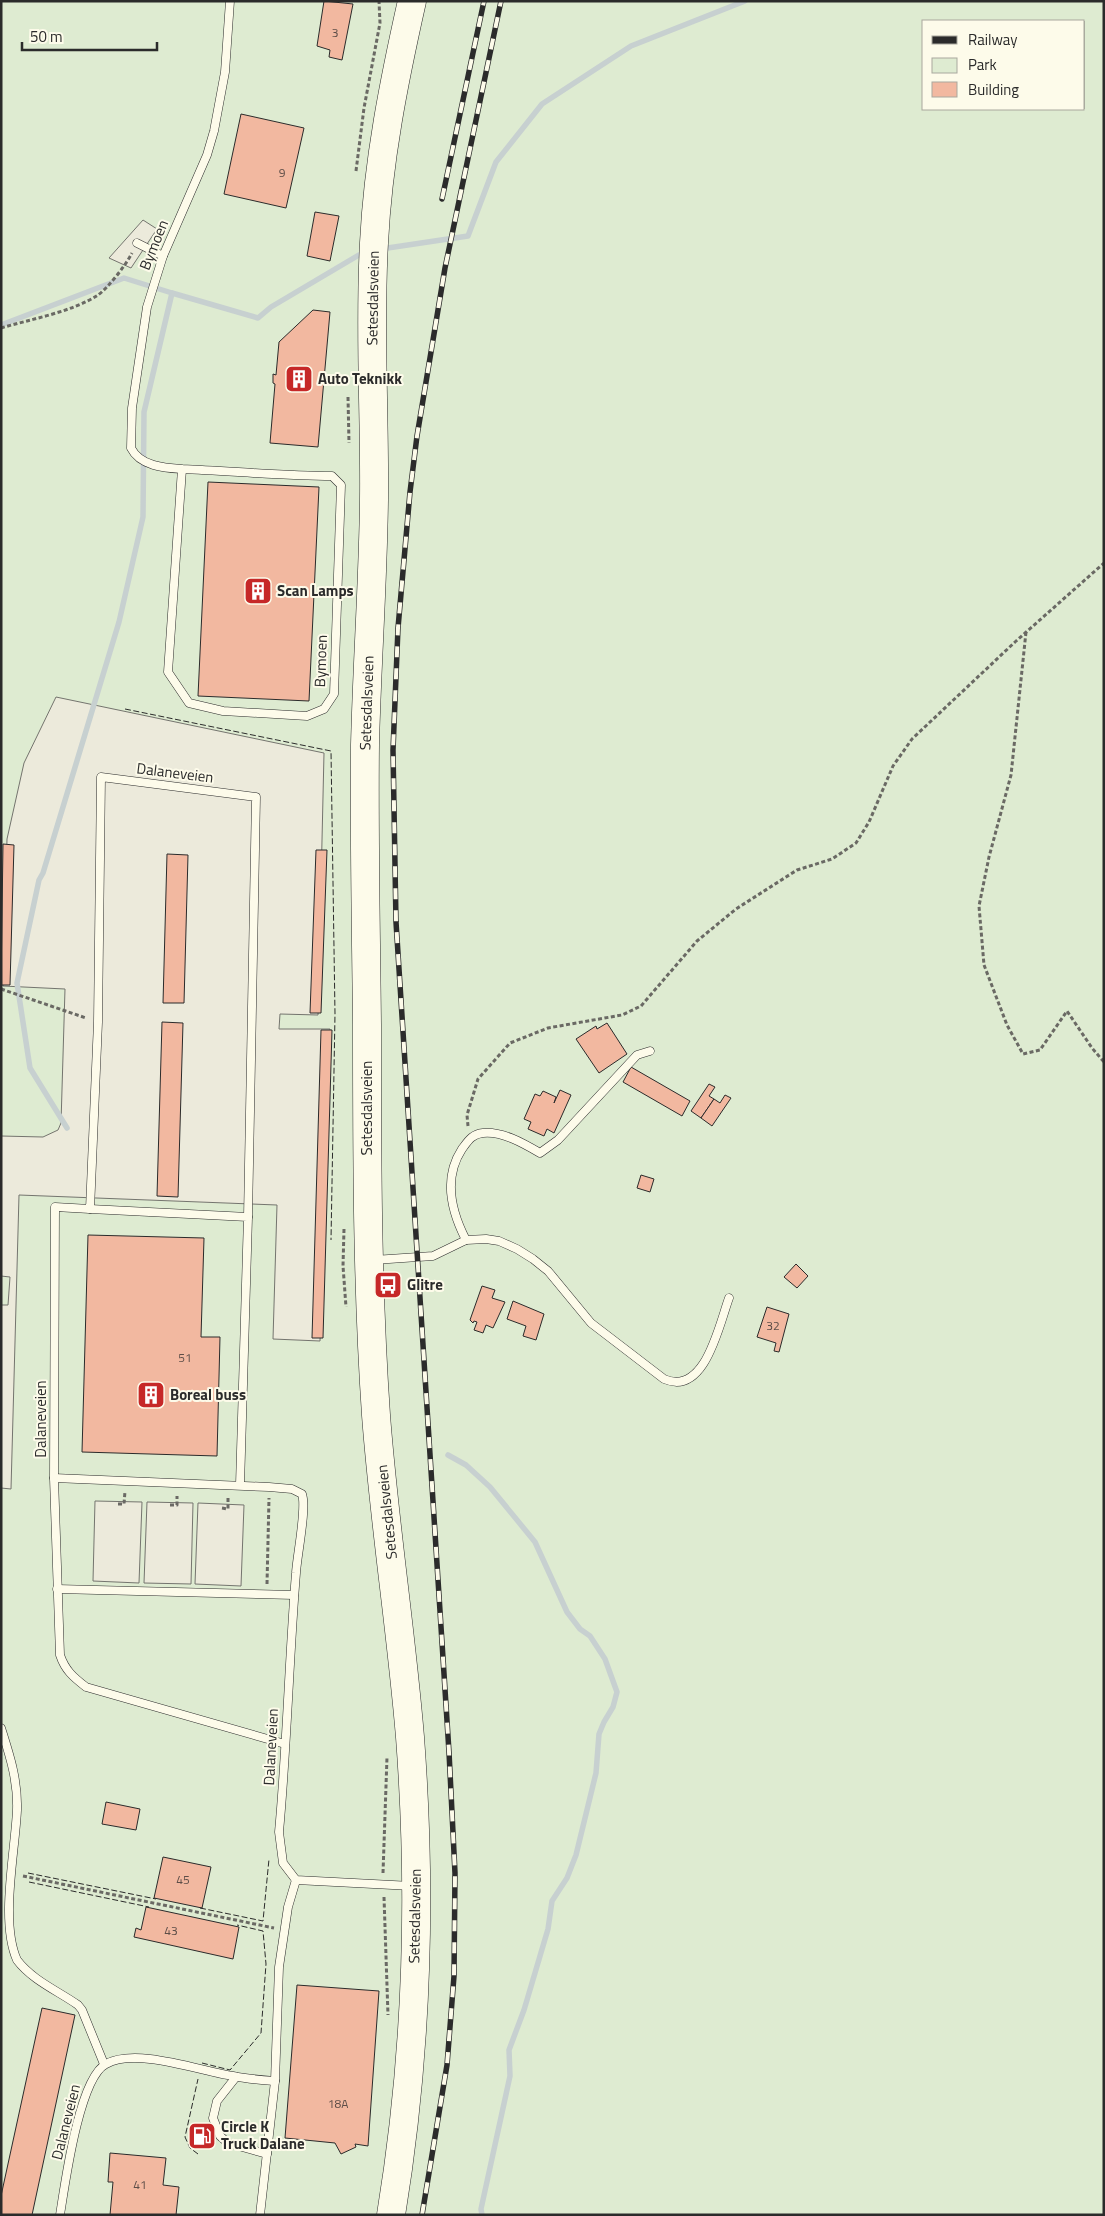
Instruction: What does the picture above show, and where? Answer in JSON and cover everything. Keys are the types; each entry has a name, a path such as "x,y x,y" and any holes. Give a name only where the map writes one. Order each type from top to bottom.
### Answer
{"highway":[{"name":"Setesdalsveien","path":"391,2215 399,2164 412,2038 416,1886 410,1742 400,1624 376,1418 369,1260 365,768 374,499 372,290 374,237 387,123 394,81 412,1"}],"lane":[{"name":"Bymoen","path":"182,468 168,672 189,704 223,711 307,716 324,709 334,694 341,485 332,476 182,468 148,464 133,452 131,448 132,408 147,307 162,256 207,155 214,131 225,72 230,1"},
{"path":"137,243 162,256"},
{"name":"Dalaneveien","path":"90,1209 98,1022 101,777 256,797 248,1217 240,1485"},
{"path":"466,1240 455,1218 450,1185 455,1161 469,1140 482,1133 498,1134 540,1153 558,1140 637,1055 650,1051"},
{"name":"Dalaneveien","path":"248,1217 56,1208 54,1478 269,1486 292,1489 302,1494 304,1501 294,1595 279,1832 283,1862 296,1880"},
{"path":"369,1260 433,1256 466,1240 486,1239 499,1241 533,1259 548,1272 591,1323 664,1379 671,1382 683,1382 696,1375 704,1362 729,1298"},
{"path":"54,1478 60,1655 64,1668 72,1677 86,1687 284,1744"},
{"path":"57,1589 294,1595"},
{"path":"1,1728 12,1764 17,1794 6,1904 10,1948 29,1972 78,2005 82,2010 104,2064 121,2059 140,2059 236,2077 275,2081"},
{"path":"260,2215 275,2081 279,1967 284,1930 296,1880 416,1886"},
{"name":"Dalaneveien","path":"60,2215 84,2097 92,2078 104,2064"},
{"path":"236,2077 217,2101 213,2118 220,2136 228,2144 266,2154"}],"path":[{"path":"1,328 83,304 100,294 108,283 124,268 137,243"},
{"path":"469,1140 467,1115 478,1079 510,1043 548,1028 622,1015 641,1006 697,942 736,909 797,870 832,859 856,843 869,822 893,766 912,739 1026,632 1104,563"},
{"path":"1026,632 1011,775 989,857 979,906 984,965 1007,1025 1022,1054 1040,1050 1067,1011 1104,1062"},
{"path":"1,989 98,1022"},
{"path":"266,1594 269,1486"},
{"path":"10,1873 284,1930"}],"green space":[{"path":"1,1 1104,1 1104,2215 1,2215"}],"shaded area":[{"path":"143,220 157,229 131,268 109,258"},
{"path":"56,697 324,753 318,1015 280,1014 279,1029 330,1029 320,1341 273,1339 277,1205 19,1195 11,1489 1,1488 1,1305 8,1305 10,1277 1,1276 1,1136 43,1137 58,1130 61,1123 65,989 3,986 7,839 24,763"},
{"path":"95,1501 142,1502 139,1583 93,1581"},
{"path":"147,1502 193,1503 191,1584 144,1583"},
{"path":"198,1503 244,1505 241,1586 195,1584"}],"building":[{"path":"324,1 353,4 342,60 329,57 330,50 317,46"},
{"path":"241,114 304,128 286,208 224,194"},
{"path":"315,212 339,216 330,261 307,256"},
{"name":"Auto Teknikk","path":"313,310 330,312 318,447 270,443 275,384 273,383 273,374 276,375 279,342"},
{"name":"Scan Lamps","path":"208,482 319,487 309,701 198,696"},
{"path":"3,844 14,845 10,985 1,985"},
{"path":"316,850 327,850 321,1013 310,1013"},
{"path":"167,854 188,855 184,1003 163,1003"},
{"path":"162,1022 183,1023 178,1197 157,1196"},
{"path":"607,1023 627,1054 599,1073 576,1039 596,1026 597,1029"},
{"path":"321,1030 332,1030 323,1338 312,1338"},
{"path":"631,1067 690,1101 682,1116 623,1082"},
{"path":"709,1084 715,1087 709,1096 714,1099 701,1118 691,1111"},
{"path":"560,1090 571,1095 554,1133 547,1129 544,1136 528,1129 531,1122 524,1119 535,1094 540,1096 543,1091 556,1097 554,1103"},
{"path":"725,1095 731,1098 712,1126 701,1118 714,1099 720,1103"},
{"path":"641,1175 654,1179 650,1192 637,1188"},
{"name":"Boreal buss","path":"88,1235 204,1238 201,1337 220,1337 217,1456 82,1452"},
{"path":"796,1264 808,1276 797,1288 784,1277"},
{"path":"482,1286 495,1290 492,1298 505,1302 493,1328 486,1325 483,1333 474,1330 477,1322 474,1321 473,1323 470,1320"},
{"path":"513,1301 544,1314 536,1340 523,1336 526,1326 507,1319"},
{"path":"767,1307 789,1314 779,1352 774,1351 776,1343 757,1337"},
{"path":"106,1802 140,1809 136,1830 102,1824"},
{"path":"163,1857 211,1867 202,1908 154,1898"},
{"path":"146,1907 239,1927 233,1959 134,1937 136,1928 141,1930"},
{"path":"297,1985 379,1991 368,2146 355,2144 356,2147 341,2154 335,2143 285,2138"},
{"path":"42,2008 75,2015 32,2215 1,2215 1,2196"},
{"path":"110,2153 166,2158 163,2185 179,2187 176,2215 110,2215 113,2182 108,2182"}],"waterway":[{"path":"381,249 468,236 496,162 542,104 631,46 745,1"},
{"path":"172,293 258,318 271,307 364,252"},
{"path":"1,325 124,278 172,293 144,412 143,517 119,622 43,873 39,880 17,983 30,1068 67,1128"},
{"path":"448,1455 466,1465 490,1487 535,1542 567,1612 580,1629 590,1636 605,1659 617,1692 613,1707 599,1734 596,1773 576,1855 567,1878 552,1901 548,1929 524,2010 509,2050 510,2076 481,2209 482,2215"}],"railway":[{"path":"442,199 484,1"},
{"path":"422,2215 447,2065 454,1976 455,1873 449,1752 396,922 393,750 398,628 417,436 445,268 501,1"}],"fence":[{"path":"125,709 331,751 335,1014 331,1240"},
{"path":"200,1908 263,1921 269,1859"},
{"path":"28,1873 156,1899"},
{"path":"29,1882 149,1907"},
{"path":"202,2063 230,2070 261,2033 266,1964 263,1931 237,1925"},
{"path":"198,2079 185,2137 190,2148 198,2154"}],"place":[{"name":"Auto Teknikk","path":"299,379"},
{"name":"Scan Lamps","path":"258,591"},
{"name":"Glitre","path":"388,1285"},
{"name":"Boreal buss","path":"151,1395"},
{"name":"Circle K Truck Dalane","path":"202,2136"}]}
